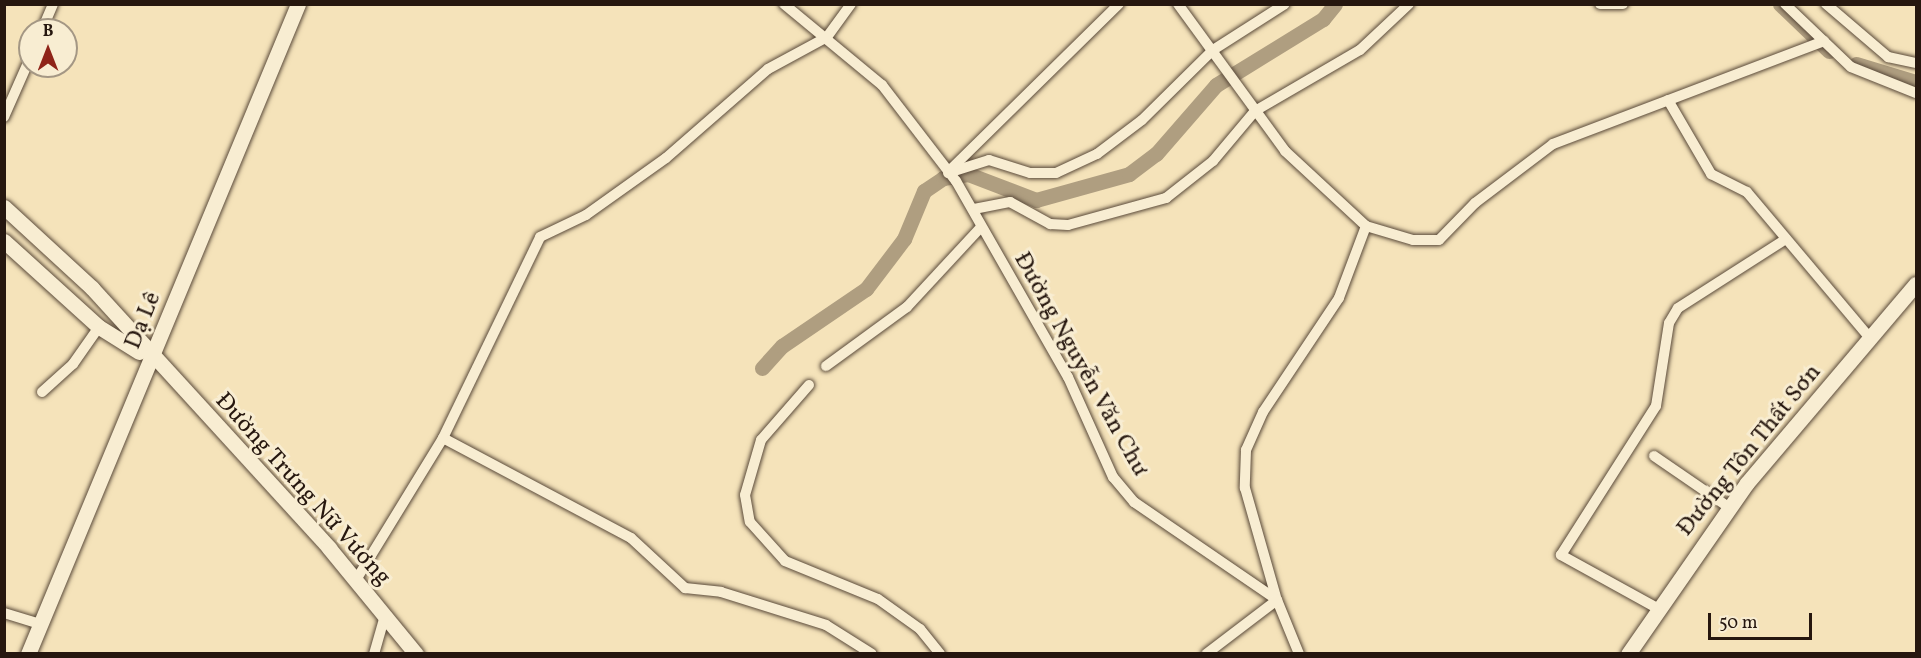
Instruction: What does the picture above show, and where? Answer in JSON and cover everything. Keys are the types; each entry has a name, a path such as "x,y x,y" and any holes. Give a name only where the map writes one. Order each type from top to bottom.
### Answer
{"street":[{"name":"Dạ Lê","path":"28,654 298,4"},
{"path":"784,4 827,37 882,85 952,177"},
{"path":"356,580 443,438 540,237 586,215 666,158 768,69 827,37 851,4"},
{"path":"952,177 1119,4"},
{"path":"1178,4 1285,151 1365,226 1424,242 1438,240 1475,203 1553,144 1824,41"},
{"path":"952,177 989,160 1030,173 1056,173 1097,154 1142,120 1214,52 1285,4"},
{"path":"971,205 1010,202 1059,225 1155,203 1177,192 1214,161 1255,111 1360,50 1409,4"},
{"path":"1600,4 1623,4"},
{"path":"1785,4 1824,41 1872,79 1917,93"},
{"path":"1826,4 1888,57 1917,63"},
{"path":"4,117 21,78"},
{"path":"1668,100 1711,174 1748,192 1870,338"},
{"name":"Đường Nguyễn Văn Chư","path":"952,177 971,205 1127,494 1277,600"},
{"path":"4,207 92,288 152,360"},
{"path":"1299,654 1277,600 1245,488 1246,450 1263,412 1339,298 1365,226"},
{"path":"826,366 890,321 981,227"},
{"path":"1657,608 1561,555 1656,406 1669,323 1678,308 1786,239"},
{"path":"4,241 99,327 152,360"},
{"name":"Đường Tôn Thất Sơn","path":"1628,654 1657,608 1730,508 1870,338 1914,293"},
{"path":"42,392 73,364 99,327"},
{"name":"Đường Trưng Nữ Vương","path":"152,360 356,580 416,654"},
{"path":"809,385 761,440 745,495 750,522 785,561 878,599 920,629 940,654"},
{"path":"443,438 631,538 686,588 721,592 826,624 872,654"},
{"path":"1654,456 1730,508"},
{"path":"1206,654 1277,600"},
{"path":"4,613 41,624"},
{"path":"374,654 385,616"}],"waterway":[{"path":"762,368 782,346 866,289 904,239 924,191 943,178 968,174 1036,200 1129,174 1156,154 1216,85 1323,19 1335,4"},
{"path":"1780,4 1829,51"},
{"path":"1856,64 1916,82"}]}
